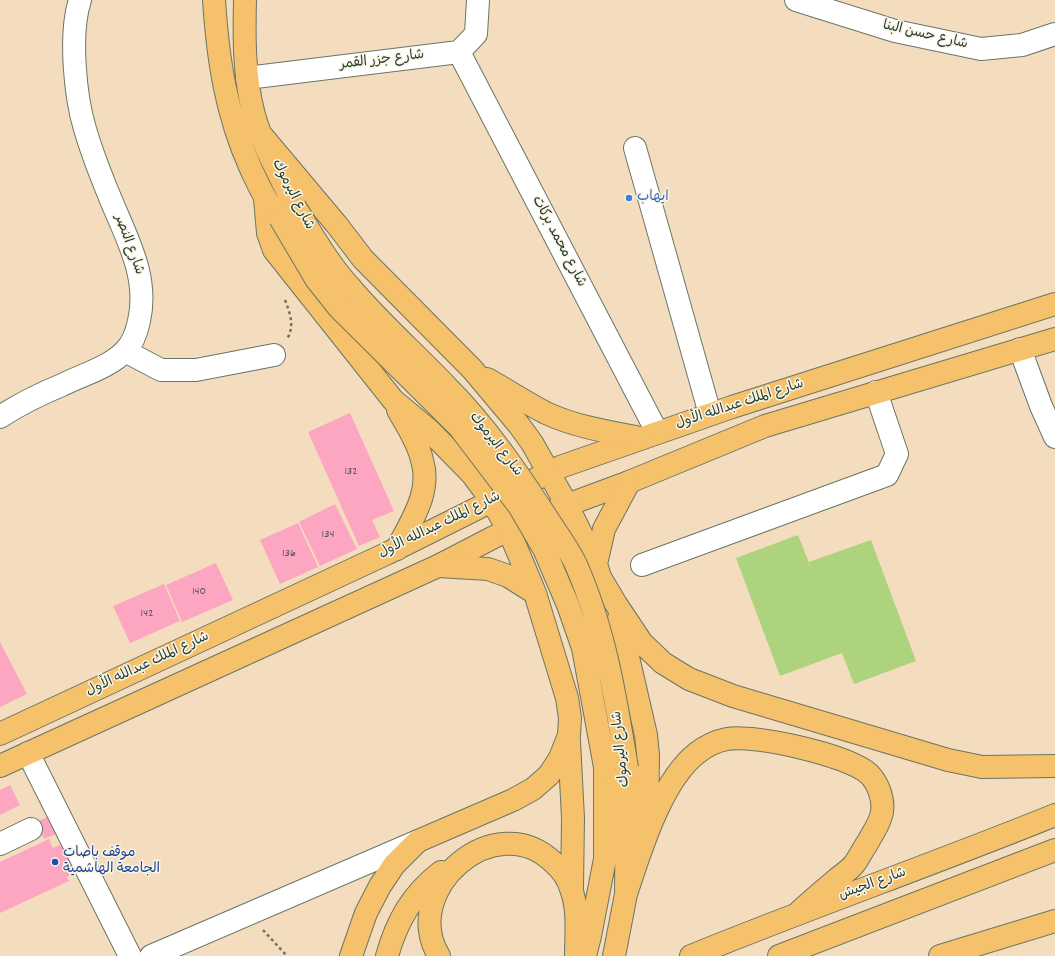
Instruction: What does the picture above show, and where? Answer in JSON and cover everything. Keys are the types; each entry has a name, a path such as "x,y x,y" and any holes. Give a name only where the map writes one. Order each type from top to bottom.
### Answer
{"main road":[{"name":"شارع اليرموك","path":"214,0 222,76 232,123 265,199 287,213 350,287 449,389 488,434 528,488 576,565 600,625 616,695 627,768 626,894 615,948"},
{"name":"شارع اليرموك","path":"244,0 244,40 247,78 254,116 263,137 287,213 316,279 340,308 460,428 519,506 544,549 568,605 583,648 605,767 604,860 587,946"},
{"path":"263,137 337,225 363,259 472,370 532,443 567,505 596,564 600,577 616,604 642,643 663,663 690,679 733,696 948,760 982,767 1055,766"},
{"path":"265,199 268,233 274,250 393,400 418,449 425,475 423,493 418,509 397,548"},
{"name":"شارع الملك عبدالله الأول","path":"0,734 397,548 549,472 710,414 1049,303"},
{"name":"شارع الملك عبدالله الأول","path":"0,766 438,566 509,531 567,505 629,482 765,426 1055,339"},
{"path":"472,370 553,416 594,429 649,435"},
{"path":"393,400 430,431 472,474 492,501 509,531 535,593 567,698 570,718 569,735 573,818 571,848 572,890 575,911 576,956"},
{"path":"472,474 496,481 506,480 515,476 525,463 532,443"},
{"path":"596,564 604,529 629,482"},
{"path":"438,566 493,571 508,576 535,593"},
{"path":"616,604 646,735 648,755 646,834"},
{"path":"351,956 366,913 380,886 394,865 418,841 513,800 533,789 549,775 560,758 569,735"},
{"path":"626,894 646,834 670,788 683,767 697,753 712,744 728,739 749,738 840,758 859,767 869,774 877,784 881,796 882,812 877,827 854,864 798,912"},
{"name":"شارع الجيش","path":"691,956 798,912 957,854 1055,815"},
{"path":"387,956 392,937 404,911 417,893 448,867 486,847 503,842 525,845 545,855 561,870 572,890"},
{"path":"779,956 1055,850"},
{"path":"438,956 434,949 429,931 430,913 434,895 444,879 456,866 470,856"},
{"path":"940,956 1055,921"},
{"path":"791,956 813,942"}],"street":[{"name":"شارع النصر","path":"0,417 38,395 95,370 125,351 132,341 141,311 142,293 139,271 129,240 99,172 77,100 75,48 76,18 80,0"},
{"name":"شارع النصر","path":"75,48 94,0"},
{"path":"459,52 476,34 478,0"},
{"name":"شارع حسن البنا","path":"796,0 895,31 981,49 1022,45 1055,34"},
{"name":"شارع جزر القمر","path":"247,78 459,52"},
{"name":"شارع محمد بركات","path":"459,52 649,435"},
{"path":"635,148 710,414"},
{"path":"1020,349 1041,406 1055,437"},
{"path":"125,351 161,370 196,370 278,350"},
{"path":"642,565 887,475 897,454 876,392"},
{"path":"28,754 130,956"},
{"path":"0,844 31,829"},
{"path":"151,956 418,841"}],"path":[{"path":"278,350 290,333 292,316"},
{"path":"250,913 273,943 287,956"}],"green space":[{"path":"798,535 813,573 809,562 871,540 916,661 854,684 842,653 780,676 736,558"}],"building":[{"path":"350,413 394,511 372,520 380,537 359,546 308,432"},
{"path":"335,504 357,549 320,566 299,522"},
{"path":"298,523 318,567 280,584 260,540"},
{"path":"216,563 233,600 182,622 166,585"},
{"path":"164,584 180,621 130,643 113,606"},
{"path":"0,642 27,694 0,707"},
{"path":"10,785 20,805 0,815 0,790"},
{"path":"54,814 61,832 44,839 36,822"},
{"path":"49,839 53,848 61,844 76,872 67,877 69,881 0,913 0,862"}],"place":[{"name":"ايهاب","path":"629,198"},
{"name":"موقف باصات الجامعة الهاشمية","path":"55,862"}]}
